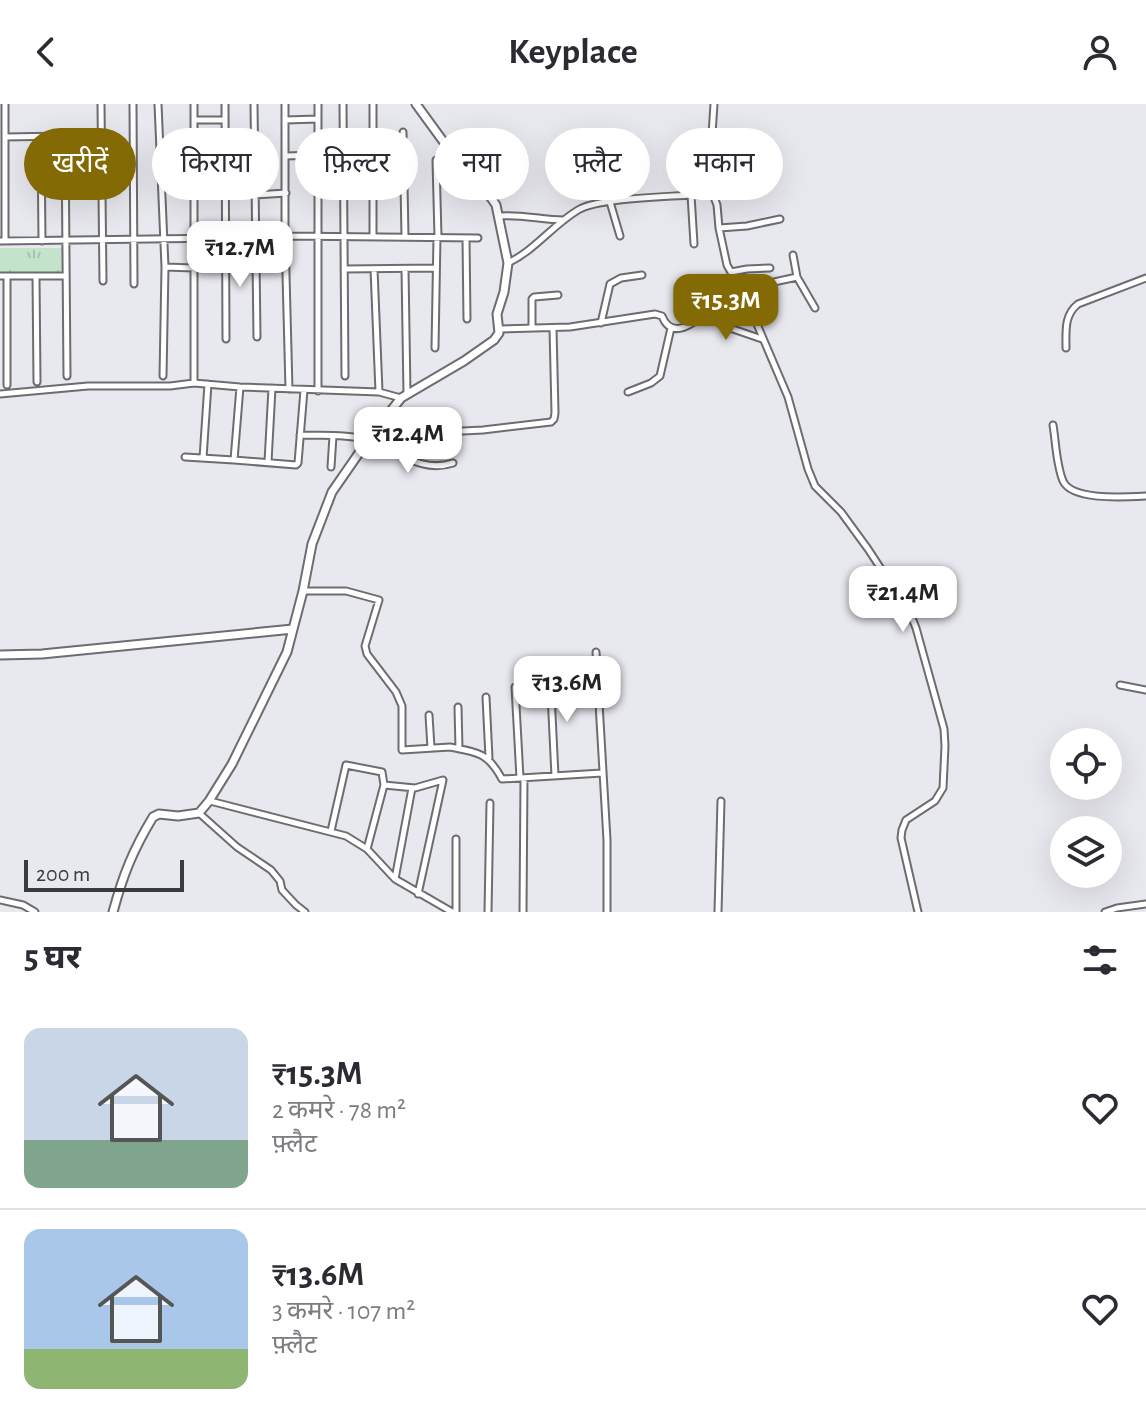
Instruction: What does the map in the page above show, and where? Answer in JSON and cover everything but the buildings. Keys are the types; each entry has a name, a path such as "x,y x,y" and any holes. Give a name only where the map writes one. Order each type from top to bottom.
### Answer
{"street":[{"path":"5,104 2,241 285,236 478,238"},
{"path":"101,104 103,128"},
{"path":"133,104 134,284"},
{"path":"158,104 165,267 163,376"},
{"path":"194,104 194,128"},
{"path":"225,104 225,128"},
{"path":"254,104 254,128"},
{"path":"285,104 289,389"},
{"path":"318,104 318,128"},
{"path":"343,104 345,376"},
{"path":"373,104 373,237"},
{"path":"113,912 132,853 153,817 159,814 178,816 199,813 237,755 287,652 312,544 328,501 368,440 404,397 494,340 500,329 497,314 508,263 496,205 474,173 451,152 416,104"},
{"path":"712,128 714,104"},
{"path":"285,120 318,119"},
{"path":"194,120 225,120"},
{"path":"5,137 24,137"},
{"path":"286,156 295,156"},
{"path":"279,193 286,193"},
{"path":"508,263 522,256 586,205 666,197"},
{"path":"42,200 42,241"},
{"path":"66,200 67,376"},
{"path":"103,200 103,281"},
{"path":"194,200 194,383"},
{"path":"225,200 226,339"},
{"path":"255,200 257,337"},
{"path":"318,200 318,391"},
{"path":"404,200 405,237"},
{"path":"435,348 437,200"},
{"path":"691,200 694,244"},
{"path":"715,200 731,272 748,303 788,397 815,486 841,512 910,613 933,685 944,729 943,788 935,801 906,820 901,838 918,912"},
{"path":"610,202 620,236"},
{"path":"499,216 564,220"},
{"path":"719,228 780,219"},
{"path":"466,238 467,319"},
{"path":"793,255 797,277 815,308"},
{"path":"165,267 194,268"},
{"path":"344,269 436,268"},
{"path":"731,272 770,268"},
{"path":"374,269 379,392"},
{"path":"404,397 405,269"},
{"path":"601,323 610,284 621,278 642,275"},
{"path":"7,385 4,276 66,276"},
{"path":"36,276 37,382"},
{"path":"500,329 553,328 655,314 662,316 665,325 671,328 688,326 740,291 797,277"},
{"path":"1066,348 1067,318 1074,307 1146,278"},
{"path":"532,328 532,299 558,295"},
{"path":"688,326 693,298"},
{"path":"706,315 724,326 762,339"},
{"path":"442,432 551,422 555,413 553,328"},
{"path":"628,392 660,376 671,328"},
{"path":"0,394 88,386 194,383 379,392 404,397"},
{"path":"203,458 208,384"},
{"path":"234,460 240,387"},
{"path":"268,462 272,388"},
{"path":"185,457 298,463 304,390"},
{"path":"1053,425 1063,483 1071,491 1090,495 1146,496"},
{"path":"300,435 368,440 422,465 435,467 453,463"},
{"path":"331,467 333,436"},
{"path":"303,591 346,591 379,600 365,646 367,654 396,692 402,706 402,750 450,747 489,759"},
{"path":"0,655 42,654 293,629"},
{"path":"596,652 607,840 607,912"},
{"path":"550,673 555,776"},
{"path":"1120,685 1146,690"},
{"path":"515,687 522,778 523,912"},
{"path":"486,697 489,759 502,779 602,773"},
{"path":"458,707 459,749"},
{"path":"429,715 431,748"},
{"path":"331,831 346,765 382,772 384,785 367,849"},
{"path":"384,785 412,788 443,780 418,894"},
{"path":"395,879 412,788"},
{"path":"209,801 346,836 367,849 395,879 454,912 456,839"},
{"path":"718,912 721,801"},
{"path":"488,912 490,803"},
{"path":"199,813 237,847 271,870 280,881 282,890 305,912"},
{"path":"0,900 23,905 35,912"},
{"path":"1105,912 1146,908"}],"green space":[{"path":"0,248 64,248 64,272 0,272"}]}
